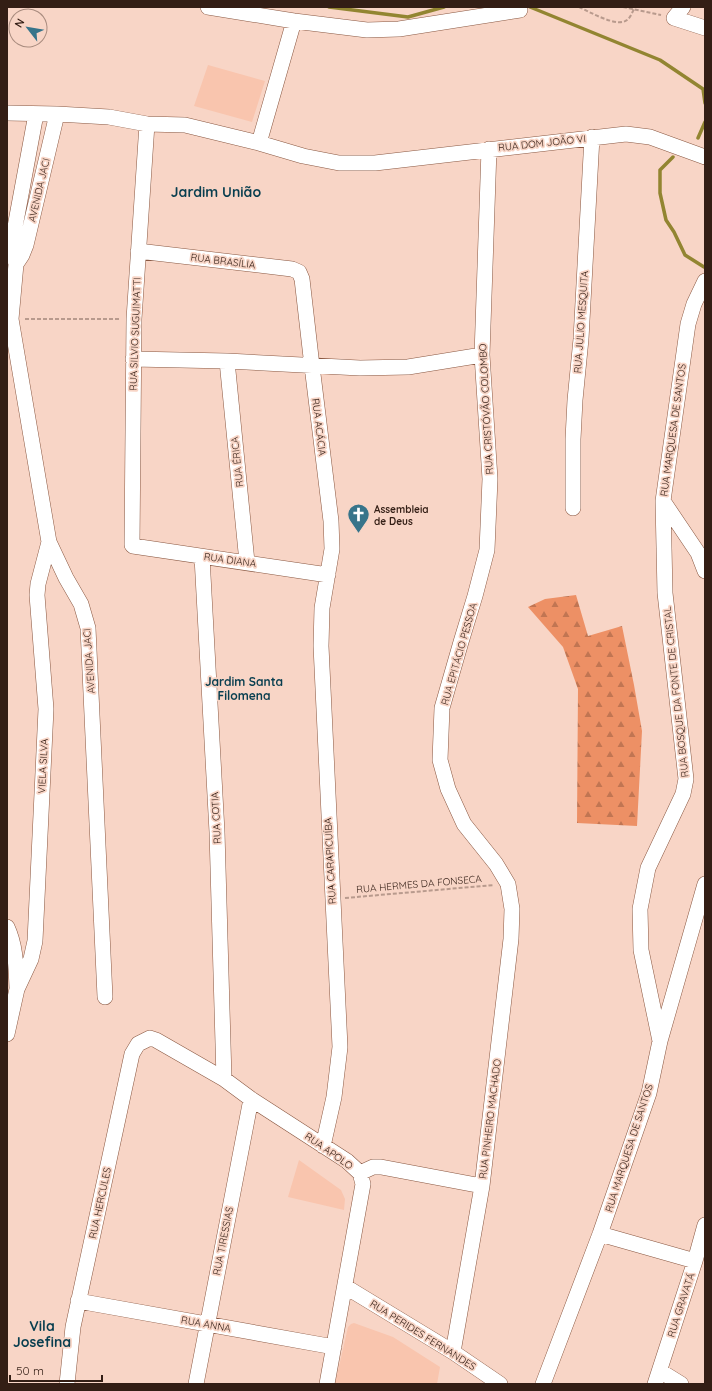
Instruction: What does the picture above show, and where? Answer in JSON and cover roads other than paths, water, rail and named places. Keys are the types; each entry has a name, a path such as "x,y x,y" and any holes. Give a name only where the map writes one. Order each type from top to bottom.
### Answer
{"street":[{"path":"208,7 294,21 367,30 399,29 520,10"},
{"path":"678,12 705,28"},
{"path":"260,143 294,21"},
{"name":"RUA DOM JOÃO VI","path":"7,113 109,117 147,124 185,125 339,164 375,163 626,134 650,137 705,157"},
{"name":"AVENIDA JACI","path":"36,114 12,243 16,264 12,319 49,542 66,578 81,604 88,628 105,997"},
{"name":"AVENIDA JACI","path":"16,264 26,245 57,114"},
{"name":"RUA SILVIO SUGUIMATTI","path":"132,545 134,319 147,124"},
{"name":"RUA JULIO MESQUITA","path":"573,508 573,439 581,339 592,137"},
{"name":"RUA CRISTÓVÃO COLOMBO","path":"475,596 487,550 490,479 482,355 489,149"},
{"name":"RUA BRASÍLIA","path":"138,251 292,269 299,272 302,279"},
{"name":"RUA ACÁCIA","path":"302,279 331,520 332,549 328,575"},
{"name":"RUA MARQUESA DE SANTOS","path":"705,281 694,304 688,324 663,501 698,553 705,571"},
{"path":"133,359 226,361 360,368 408,367 482,355"},
{"name":"RUA ÉRICA","path":"226,361 247,562"},
{"name":"RUA BOSQUE DA FONTE DE CRISTAL","path":"660,1041 641,950 640,909 648,868 683,794 686,779 665,593 663,501"},
{"name":"VIELA SILVA","path":"17,988 31,959 35,941 46,709 37,595 38,584 49,542"},
{"name":"RUA DIANA","path":"132,545 202,557 247,562 328,575"},
{"name":"RUA COTIA","path":"202,557 216,832 224,1079"},
{"name":"RUA CARAPICUÍBA","path":"323,1146 334,1097 340,1047 321,646 322,608 328,575"},
{"name":"RUA EPITÁCIO PESSOA","path":"475,596 442,708 440,760 448,789 464,824 496,864 508,884"},
{"name":"RUA PINHEIRO MACHADO","path":"453,1352 482,1186 511,939 512,909 508,884"},
{"name":"RUA MARQUESA DE SANTOS","path":"543,1384 600,1234 649,1093 660,1041 705,884"},
{"path":"7,926 14,952 17,988 7,1034"},
{"name":"RUA HERCULES","path":"67,1384 73,1327 78,1301 132,1054 138,1044 144,1040 150,1038 156,1040"},
{"name":"RUA APOLO","path":"156,1040 224,1079 347,1161 360,1173 363,1184 346,1287 327,1384"},
{"name":"RUA TIRESSIAS","path":"196,1384 251,1098"},
{"path":"360,1173 372,1167 381,1167 482,1186"},
{"name":"RUA GRAVATÁ","path":"657,1378 696,1261 705,1226"},
{"path":"600,1234 696,1261"},
{"name":"RUA PERIDES FERNANDES","path":"346,1287 453,1352 496,1383"},
{"name":"RUA ANNA","path":"78,1301 334,1347"},
{"path":"657,1378 681,1384"}],"waterway":[{"path":"329,7 408,17 444,7"},
{"path":"530,7 660,60 703,89 705,103"},
{"path":"698,138 705,122"},
{"path":"673,157 660,170 660,193 666,220 674,232 685,255 704,267"}],"place":[{"name":"Assembleia de Deus","path":"358,534"}],"district":[{"name":"Jardim União","path":"216,192"},
{"name":"Jardim Santa Filomena","path":"244,688"},
{"name":"Vila Josefina","path":"42,1334"}]}
